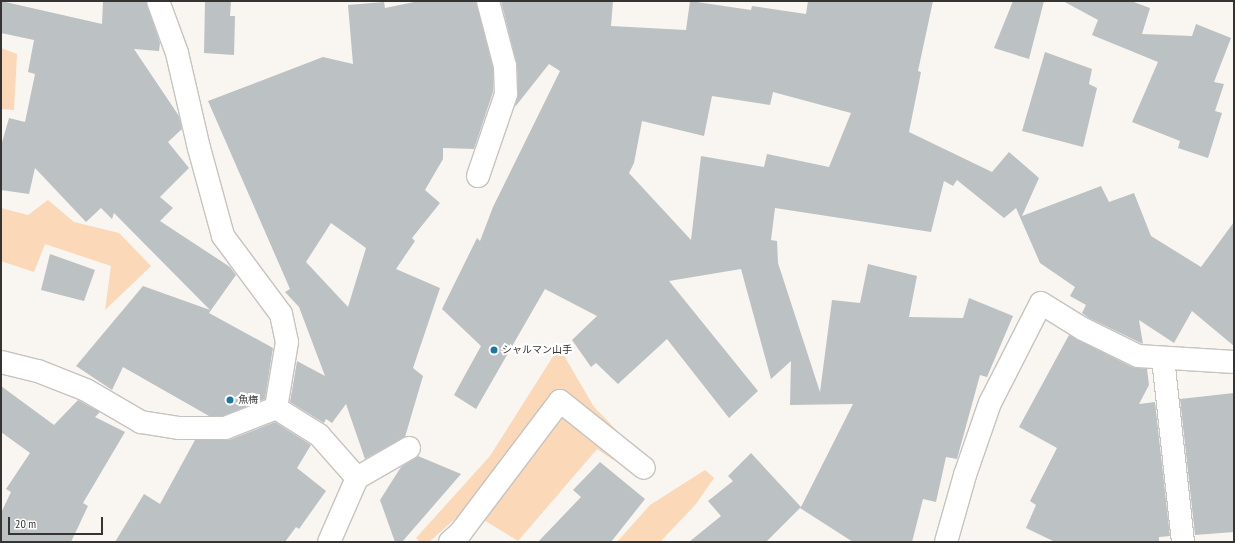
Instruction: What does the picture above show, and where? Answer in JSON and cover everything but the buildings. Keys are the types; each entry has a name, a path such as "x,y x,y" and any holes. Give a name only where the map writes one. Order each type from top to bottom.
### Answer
{"street":[{"path":"158,1 177,53 198,148 223,236 259,288 281,314 287,342 276,408"},
{"path":"478,176 506,94 505,66 488,1"},
{"path":"946,542 965,474 990,403 1041,303 1083,329 1138,356 1234,362"},
{"path":"1163,358 1183,542"},
{"path":"1,362 38,372 86,390 141,422 180,428 225,428 276,408"},
{"path":"450,542 461,532 560,401 644,468"},
{"path":"276,408 319,435 357,478"},
{"path":"328,542 357,478 409,448"}],"shaded area":[{"path":"1,48 17,54 14,110 1,109"},
{"path":"48,200 74,222 119,233 151,266 105,310 111,266 45,244 34,272 1,261 1,208 28,215"},
{"path":"559,347 594,407 628,442 613,460 597,449 518,541 466,509 429,542 420,542 416,538 490,456"},
{"path":"705,470 714,478 696,504 660,542 617,542 650,505"}],"place":[{"name":"シャルマン山手","path":"494,350"},
{"name":"魚梅","path":"230,400"}]}
